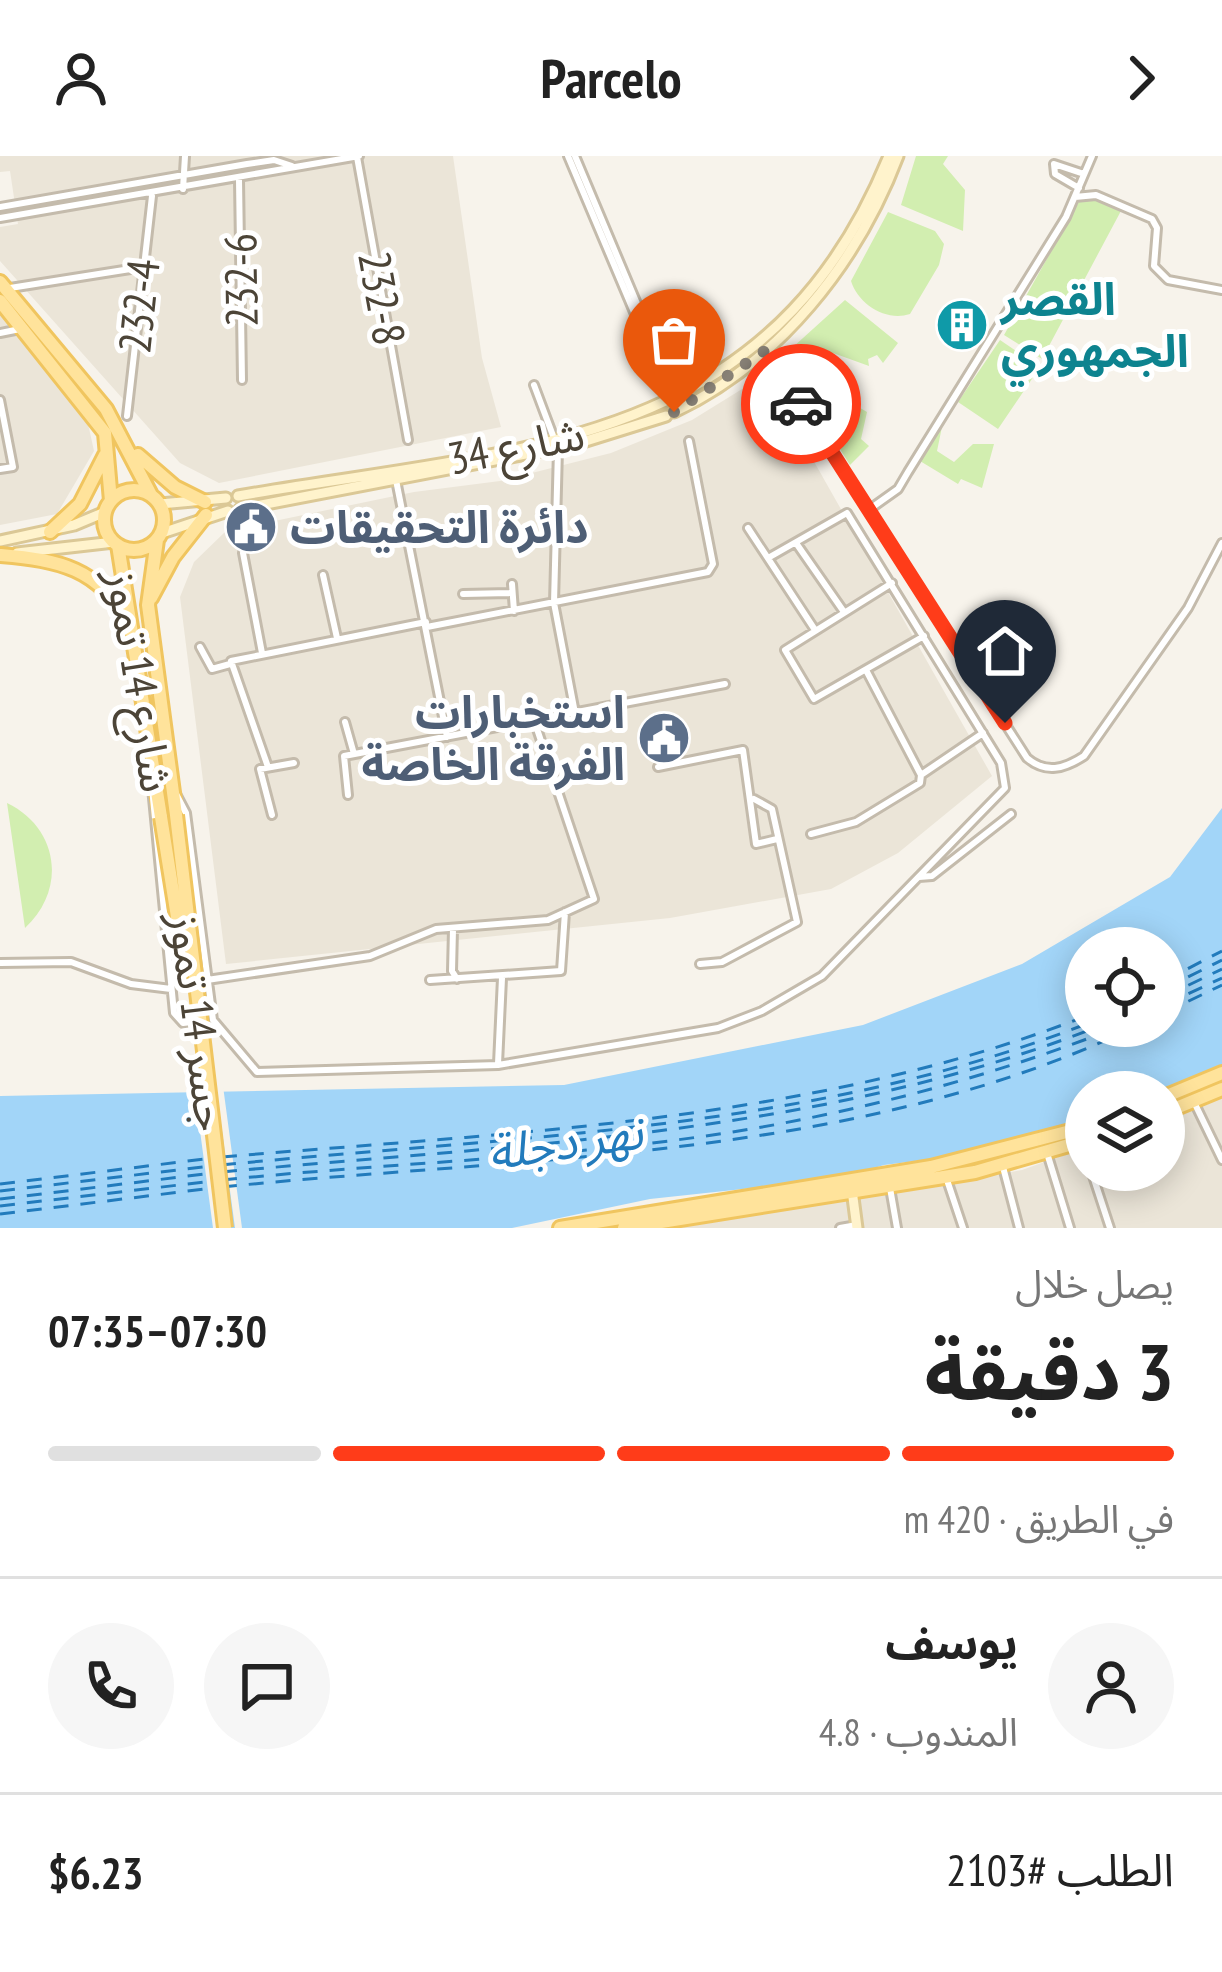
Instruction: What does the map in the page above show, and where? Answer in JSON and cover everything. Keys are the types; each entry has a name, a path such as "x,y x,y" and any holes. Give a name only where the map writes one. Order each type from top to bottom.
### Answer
{"main road":[{"name":"شارع 34","path":"672,407 750,352 802,302 849,236 889,156"},
{"name":"شارع 34","path":"156,499 234,510 557,444 672,407 766,350 848,256 898,156"},
{"path":"2,291 22,329 108,442 105,528 116,544"},
{"path":"2,291 160,477 206,509 172,557 148,605"},
{"path":"50,532 88,493 108,442"},
{"path":"0,555 116,544 135,550 159,537 156,499 128,442"},
{"name":"شارع 34","path":"159,537 232,497 395,474"},
{"path":"0,542 50,532 108,507 127,491 156,499"},
{"name":"شارع 14 تموز","path":"159,537 148,605 174,792 169,816"},
{"name":"شارع 14 تموز","path":"116,544 154,779 169,816"},
{"path":"0,555 48,559 86,573 108,589 133,630"},
{"name":"جسر 14 تموز","path":"169,816 222,1228"},
{"path":"1185,1088 1222,1073"},
{"path":"1185,1105 1222,1088"},
{"path":"560,1228 1065,1144"},
{"path":"627,1228 1003,1167 1065,1147"},
{"path":"852,1190 857,1227"}],"street":[{"path":"183,189 185,156"},
{"path":"292,166 293,156"},
{"path":"0,218 152,196 358,156"},
{"name":"232-8","path":"358,156 408,440"},
{"path":"571,156 672,407"},
{"path":"870,509 898,489 1077,193 1092,156"},
{"path":"0,207 274,160 292,166"},
{"path":"1084,174 1054,164 1055,174 1077,193 1096,195 1152,219 1157,228 1154,266 1168,280 1222,290"},
{"name":"232-6","path":"239,180 242,380"},
{"name":"232-4","path":"128,416 152,196"},
{"path":"2,291 143,267"},
{"path":"0,333 22,329"},
{"path":"766,350 1027,758 1040,768 1058,768 1084,756 1189,608 1222,544"},
{"path":"534,385 557,444 554,603 575,713"},
{"path":"0,400 13,467 0,469"},
{"path":"200,647 212,669 262,653 554,603 713,568 689,440"},
{"path":"395,474 447,737"},
{"path":"174,792 186,813 213,1020 256,1072 498,1065 675,1039 762,1011 834,965 1005,788 1001,763 847,513 769,558"},
{"path":"748,528 815,630"},
{"path":"796,543 844,612"},
{"path":"243,553 262,653"},
{"path":"323,575 337,638"},
{"path":"898,594 916,581"},
{"path":"892,583 785,650 814,699 924,636"},
{"path":"463,594 512,588 514,610"},
{"path":"230,664 268,767"},
{"path":"811,834 856,822 920,784 921,775 866,671"},
{"path":"348,795 342,758 354,754 725,684"},
{"path":"208,980 370,956 432,930 548,920 594,899 534,720"},
{"path":"345,722 354,754"},
{"path":"921,775 983,733"},
{"path":"658,767 743,750 754,799 748,810 756,844 777,839"},
{"path":"272,815 260,772 294,763"},
{"path":"154,779 152,809 171,988 179,1022 213,1020"},
{"path":"700,964 722,962 794,928 797,918 772,809 754,799"},
{"path":"916,877 932,875 1011,814"},
{"path":"430,980 561,971 565,912"},
{"path":"455,927 449,936 457,979"},
{"path":"0,963 71,962 131,984 171,988"},
{"path":"498,1065 502,978"},
{"path":"1194,1102 1222,1160"},
{"path":"1047,1153 1070,1228"},
{"path":"1003,1167 1018,1228"},
{"path":"946,1177 962,1228"},
{"path":"890,1185 897,1228"},
{"path":"1098,1191 1110,1228"},
{"path":"715,1212 718,1228"},
{"path":"840,1228 857,1227"}],"shaded area":[{"path":"0,156 453,156 482,358 501,427 219,483 180,463 0,261 0,227 18,224 10,171 0,172"},
{"path":"0,311 87,419 94,451 57,514 0,525"},
{"path":"765,375 992,776 898,853 831,889 670,918 226,964 180,597 194,562 226,531 414,492 500,481 611,453 692,420"},
{"path":"1222,1097 1222,1228 679,1228 1022,1170 1065,1155 1065,1191 1185,1191 1185,1112"}],"green space":[{"path":"916,156 948,156 943,164 965,190 963,231 901,205"},
{"path":"1090,198 1122,209 1042,359 1004,335 1080,200"},
{"path":"888,212 935,231 944,244 939,265 910,314 901,316 874,309 851,281"},
{"path":"845,300 898,343 883,363 877,355 868,359 869,366 833,353 826,361 830,366 824,387 867,412 861,439 869,446 850,465 782,357"},
{"path":"1000,340 1040,367 998,429 958,402"},
{"path":"943,422 937,451 954,462 973,444 994,444 982,488 961,479 958,484 920,461"},
{"path":"7,803 38,828 51,860 47,896 25,928"}],"water":[{"name":"نهر دجلة","path":"1222,808 1222,1067 1185,1083 1185,1071 1065,1071 1065,1129 988,1152 884,1165 837,1179 650,1199 512,1228 0,1228 0,1096 564,1085 863,1025 1022,964 1065,939 1065,1047 1185,1047 1185,927 1085,927 1170,877"}],"pier":[{"path":"194,1086 212,1086 231,1228 213,1228"},
{"path":"216,1086 223,1086 242,1228 235,1228"}],"ferry route":[{"path":"1185,970 1222,951"},
{"path":"1185,978 1222,960"},
{"path":"1185,987 1222,969"},
{"path":"1185,995 1222,978"},
{"path":"1185,1003 1222,985"},
{"path":"222,1157 551,1130 769,1101 876,1080 982,1052 1065,1023"},
{"path":"221,1165 550,1136 768,1108 875,1088 982,1060 1065,1031"},
{"path":"222,1172 556,1143 777,1113 994,1063 1065,1038"},
{"path":"222,1180 554,1153 751,1129 939,1087 1065,1046"},
{"path":"222,1187 571,1158 804,1128 918,1104 1085,1047"},
{"path":"0,1184 213,1158"},
{"path":"0,1191 211,1166"},
{"path":"0,1199 213,1173"},
{"path":"0,1206 213,1181"},
{"path":"0,1214 213,1188"}],"way so far":[{"path":"674,412 718,387 766,350 801,404"}],"place":[{"name":"القصر الجمهوري","path":"962,325"},
{"name":"دائرة التحقيقات","path":"251,527"},
{"name":"استخبارات الفرقة الخاصة","path":"664,738"}],"route":[{"path":"801,404 1005,723"}]}
